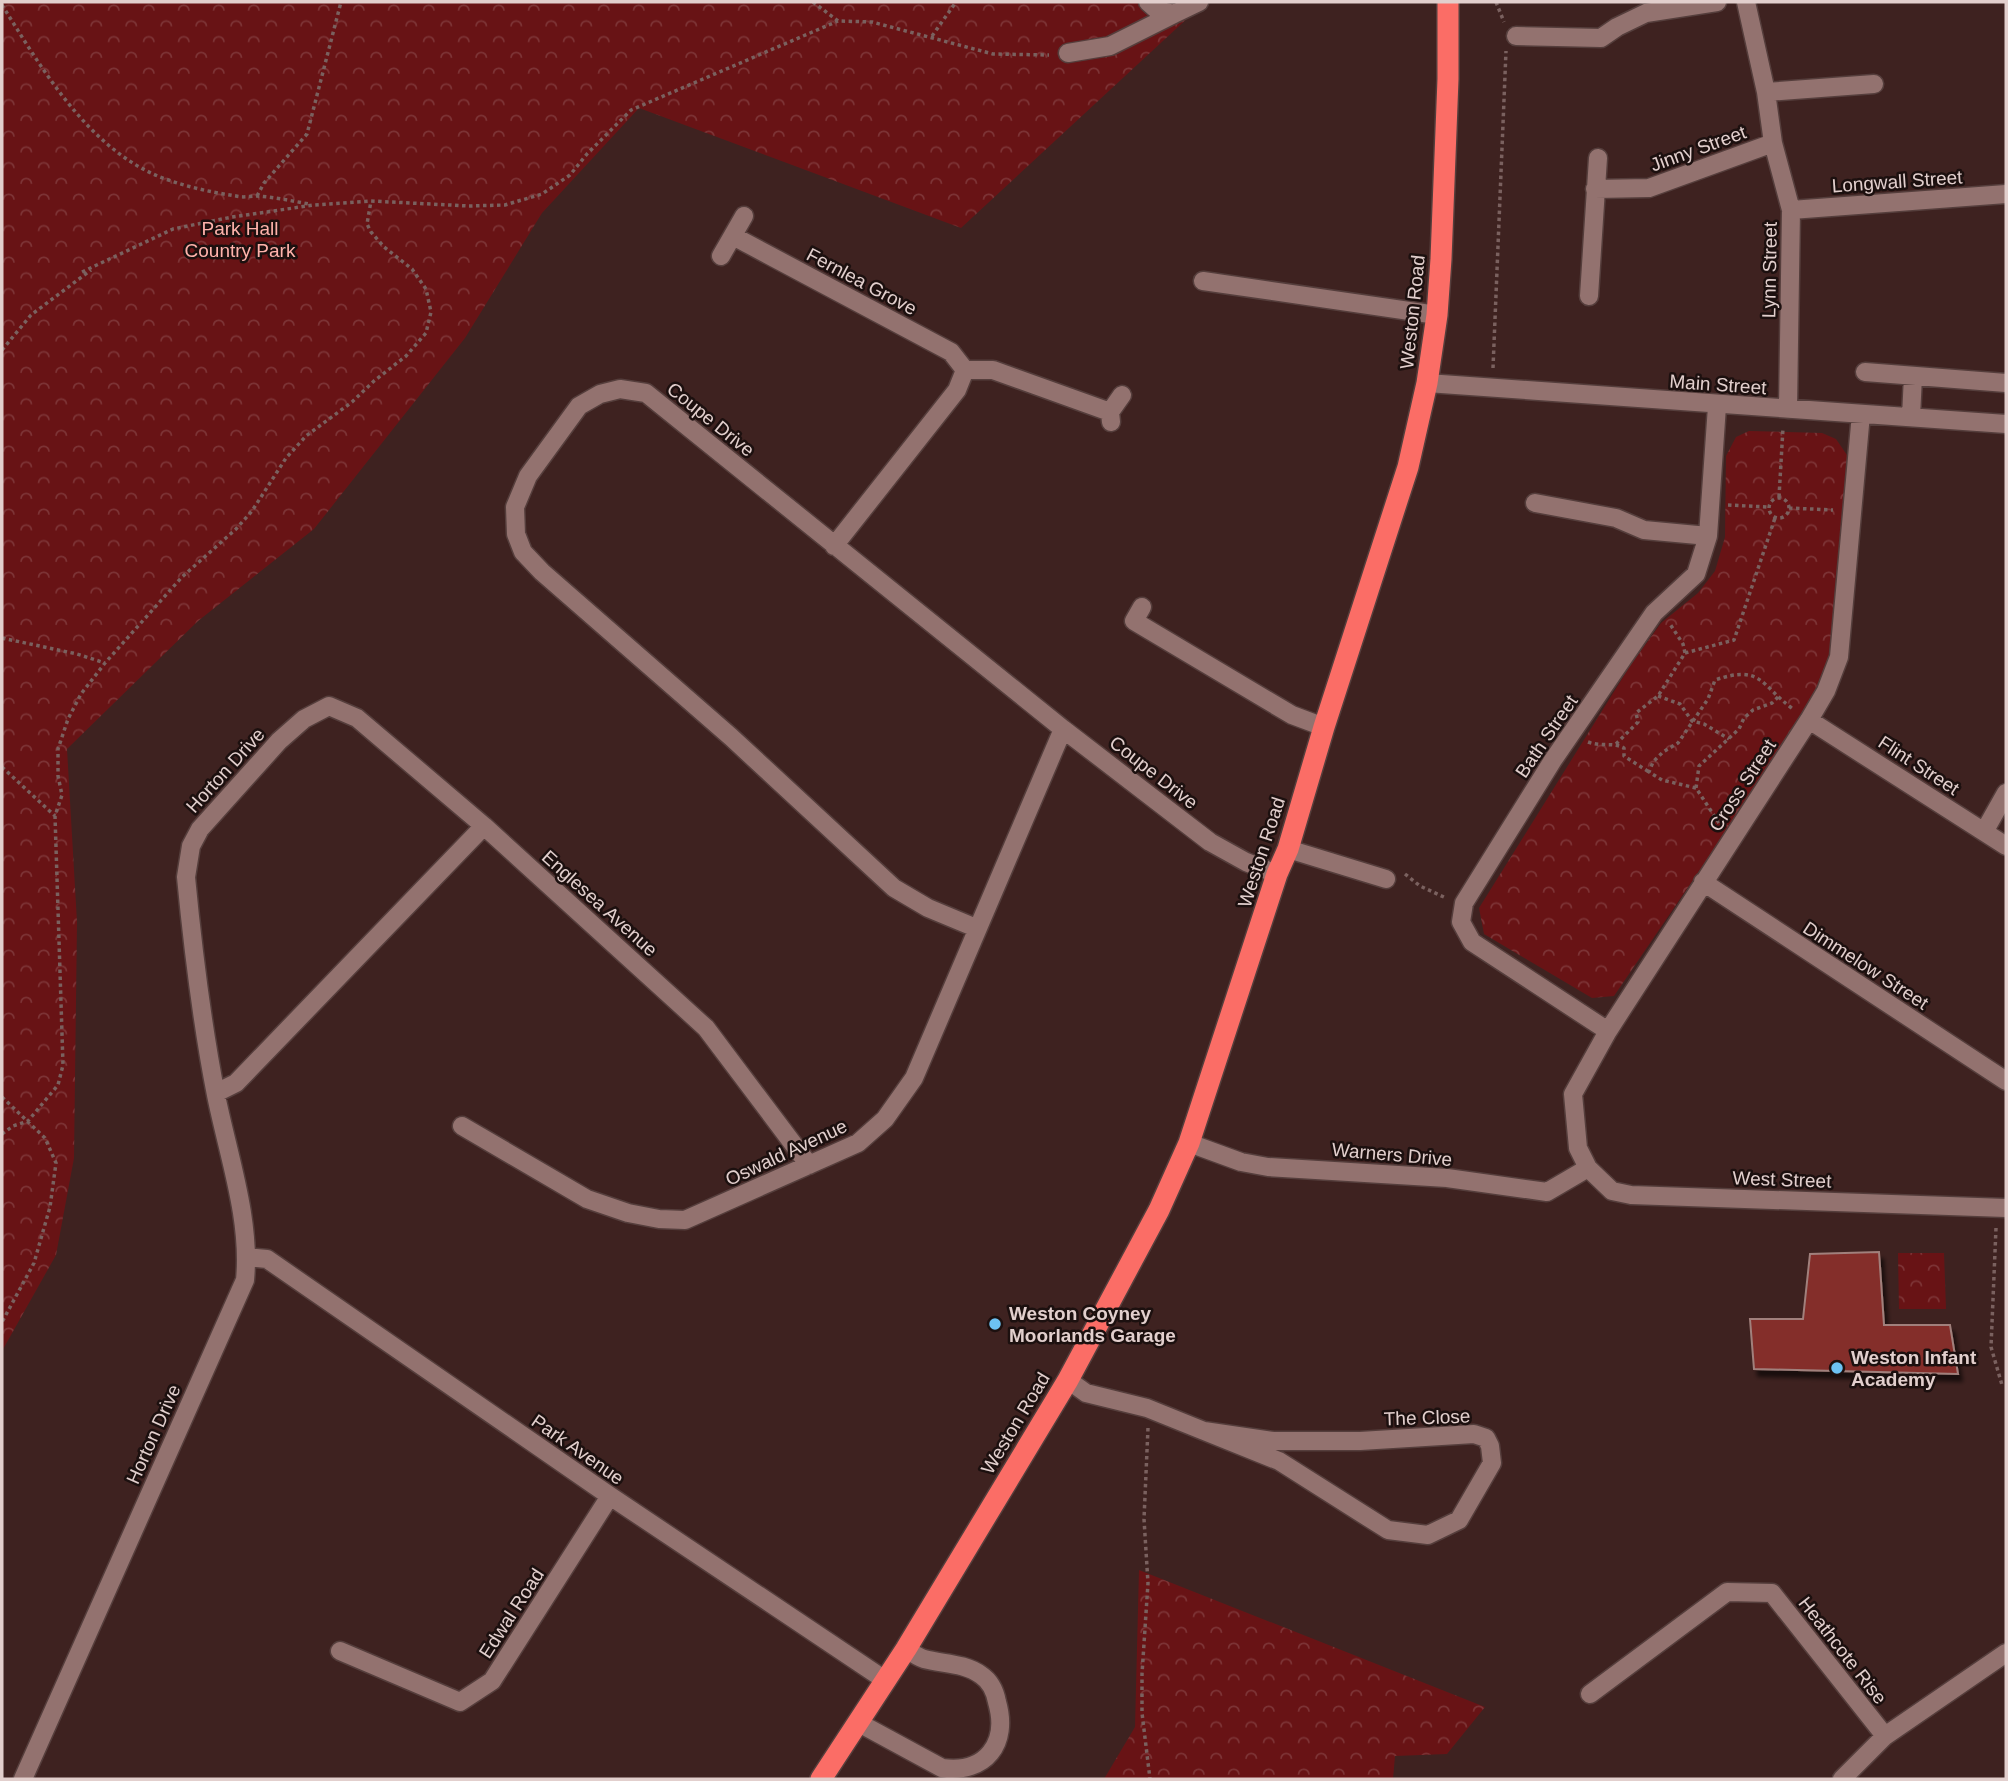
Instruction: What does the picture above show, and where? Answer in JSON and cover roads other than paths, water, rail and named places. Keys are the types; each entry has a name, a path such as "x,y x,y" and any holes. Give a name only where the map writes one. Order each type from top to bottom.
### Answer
{"highway":[{"name":"Weston Road","path":"821,1779 906,1649 1068,1380 1159,1210 1189,1143 1288,849 1324,727 1408,467 1427,383 1437,315 1448,79 1448,2"}],"street":[{"path":"1148,2 1157,10 1174,14"},
{"path":"1068,52 1110,47 1199,2"},
{"path":"1511,39 1601,38 1645,8 1717,2"},
{"name":"Lynn Street","path":"1746,2 1766,92 1773,143 1791,210 1786,409"},
{"path":"1766,92 1874,84"},
{"name":"Jinny Street","path":"1595,189 1648,188 1773,143"},
{"path":"1589,296 1598,158"},
{"name":"Longwall Street","path":"1791,210 2006,194"},
{"path":"721,256 744,216"},
{"name":"Fernlea Grove","path":"733,236 951,352 965,370"},
{"path":"1203,281 1437,315"},
{"path":"834,546 957,390 965,370 993,370 1110,417 1122,394"},
{"path":"1866,372 2006,383"},
{"path":"1911,417 1913,376"},
{"name":"Main Street","path":"1427,383 1717,406 2006,424"},
{"name":"Coupe Drive","path":"976,929 928,908 894,888 731,737 542,572 523,552 516,534 515,507 528,476 579,406 600,394 620,389 646,393 1063,729 1210,842 1246,862 1278,874"},
{"name":"Bath Street","path":"1608,1031 1472,942 1461,922 1464,903 1572,733 1654,613 1696,574 1708,536 1717,406"},
{"name":"Cross Street","path":"1578,1148 1573,1094 1608,1031 1826,691 1839,657 1861,414"},
{"path":"1535,503 1616,518 1644,530 1708,536"},
{"path":"1142,607 1134,621 1292,715 1324,727"},
{"name":"Englesea Avenue","path":"329,706 358,718 484,826 706,1028 810,1165"},
{"name":"Horton Drive","path":"23,1779 245,1280 247,1257 242,1218 216,1093 187,890 186,877 191,846 200,829 279,741 304,719 329,706"},
{"name":"Flint Street","path":"1809,720 2006,846"},
{"name":"Oswald Avenue","path":"462,1126 587,1199 628,1213 659,1219 685,1220 858,1143 885,1119 914,1078 1063,729"},
{"path":"1984,832 2006,793"},
{"path":"216,1093 236,1083 484,826"},
{"path":"1288,849 1386,879"},
{"name":"Dimmelow Street","path":"1703,883 2006,1082"},
{"name":"Warners Drive","path":"1189,1143 1241,1162 1268,1167 1447,1178 1547,1192 1588,1168"},
{"name":"West Street","path":"1578,1148 1588,1168 1612,1191 1631,1195 2002,1208"},
{"name":"Park Avenue","path":"247,1257 267,1259 610,1496 885,1679"},
{"name":"The Close","path":"1068,1380 1086,1393 1147,1408 1204,1431 1279,1461 1388,1530 1428,1535 1459,1520 1492,1463 1486,1438 1474,1434 1360,1441 1273,1441 1204,1431"},
{"name":"Edwal Road","path":"340,1651 460,1702 492,1681 610,1496"},
{"name":"Heathcote Rise","path":"1590,1694 1727,1592 1772,1593 1885,1736"},
{"path":"859,1723 942,1768 955,1770 976,1766 992,1752 1000,1733 1000,1719 994,1690 984,1677 960,1666 922,1659 906,1649"},
{"path":"1842,1779 1885,1736 2006,1653"}],"place":[{"name":"Weston Coyney Moorlands Garage","path":"995,1324"},
{"name":"Weston Infant Academy","path":"1837,1368"}],"park label":[{"name":"Park Hall Country Park","path":"240,239"}]}
